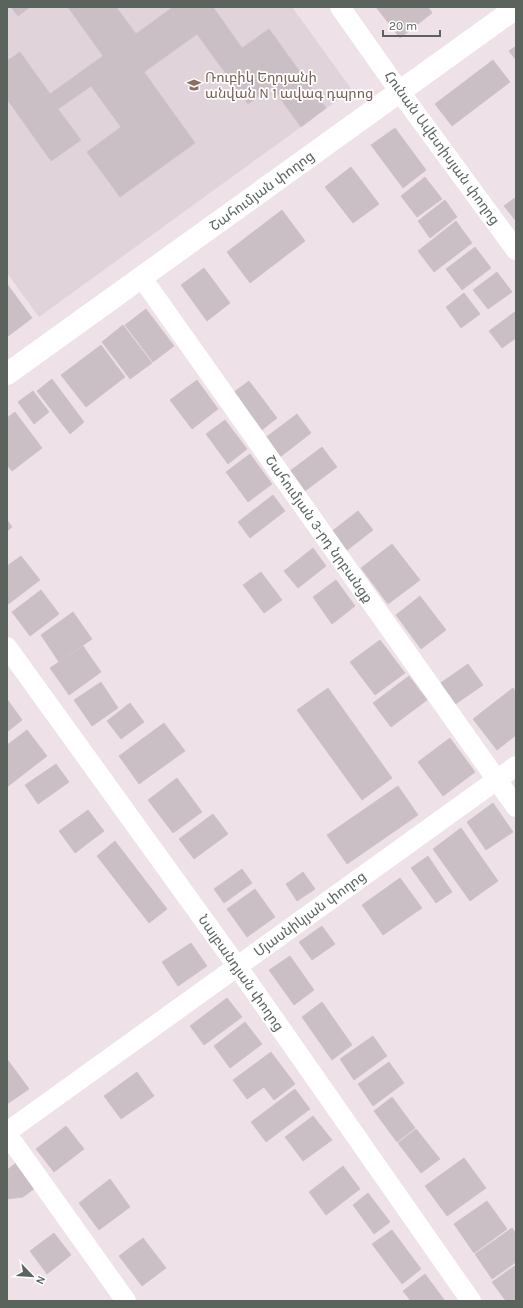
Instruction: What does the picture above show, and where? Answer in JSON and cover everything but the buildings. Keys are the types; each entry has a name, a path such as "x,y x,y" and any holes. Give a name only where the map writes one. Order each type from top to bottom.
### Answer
{"street":[{"name":"Հունան Ավետիսյան փողոց","path":"340,7 400,92 516,250"},
{"name":"Շահումյան փողոց","path":"7,374 516,8"},
{"name":"Շահումյան 3-րդ նրբանցք","path":"142,278 516,807"},
{"name":"Նալբանդյան փողոց","path":"7,647 237,966 471,1301"},
{"name":"Մյասնիկյան փողոց","path":"7,1133 516,766"},
{"path":"7,1133 126,1301"}],"shaded area":[{"path":"7,7 292,7 352,90 39,317 7,273"}],"place":[{"name":"Ռուբիկ Եղոյանի անվան N 1 ավագ դպրոց","path":"194,85"}]}
